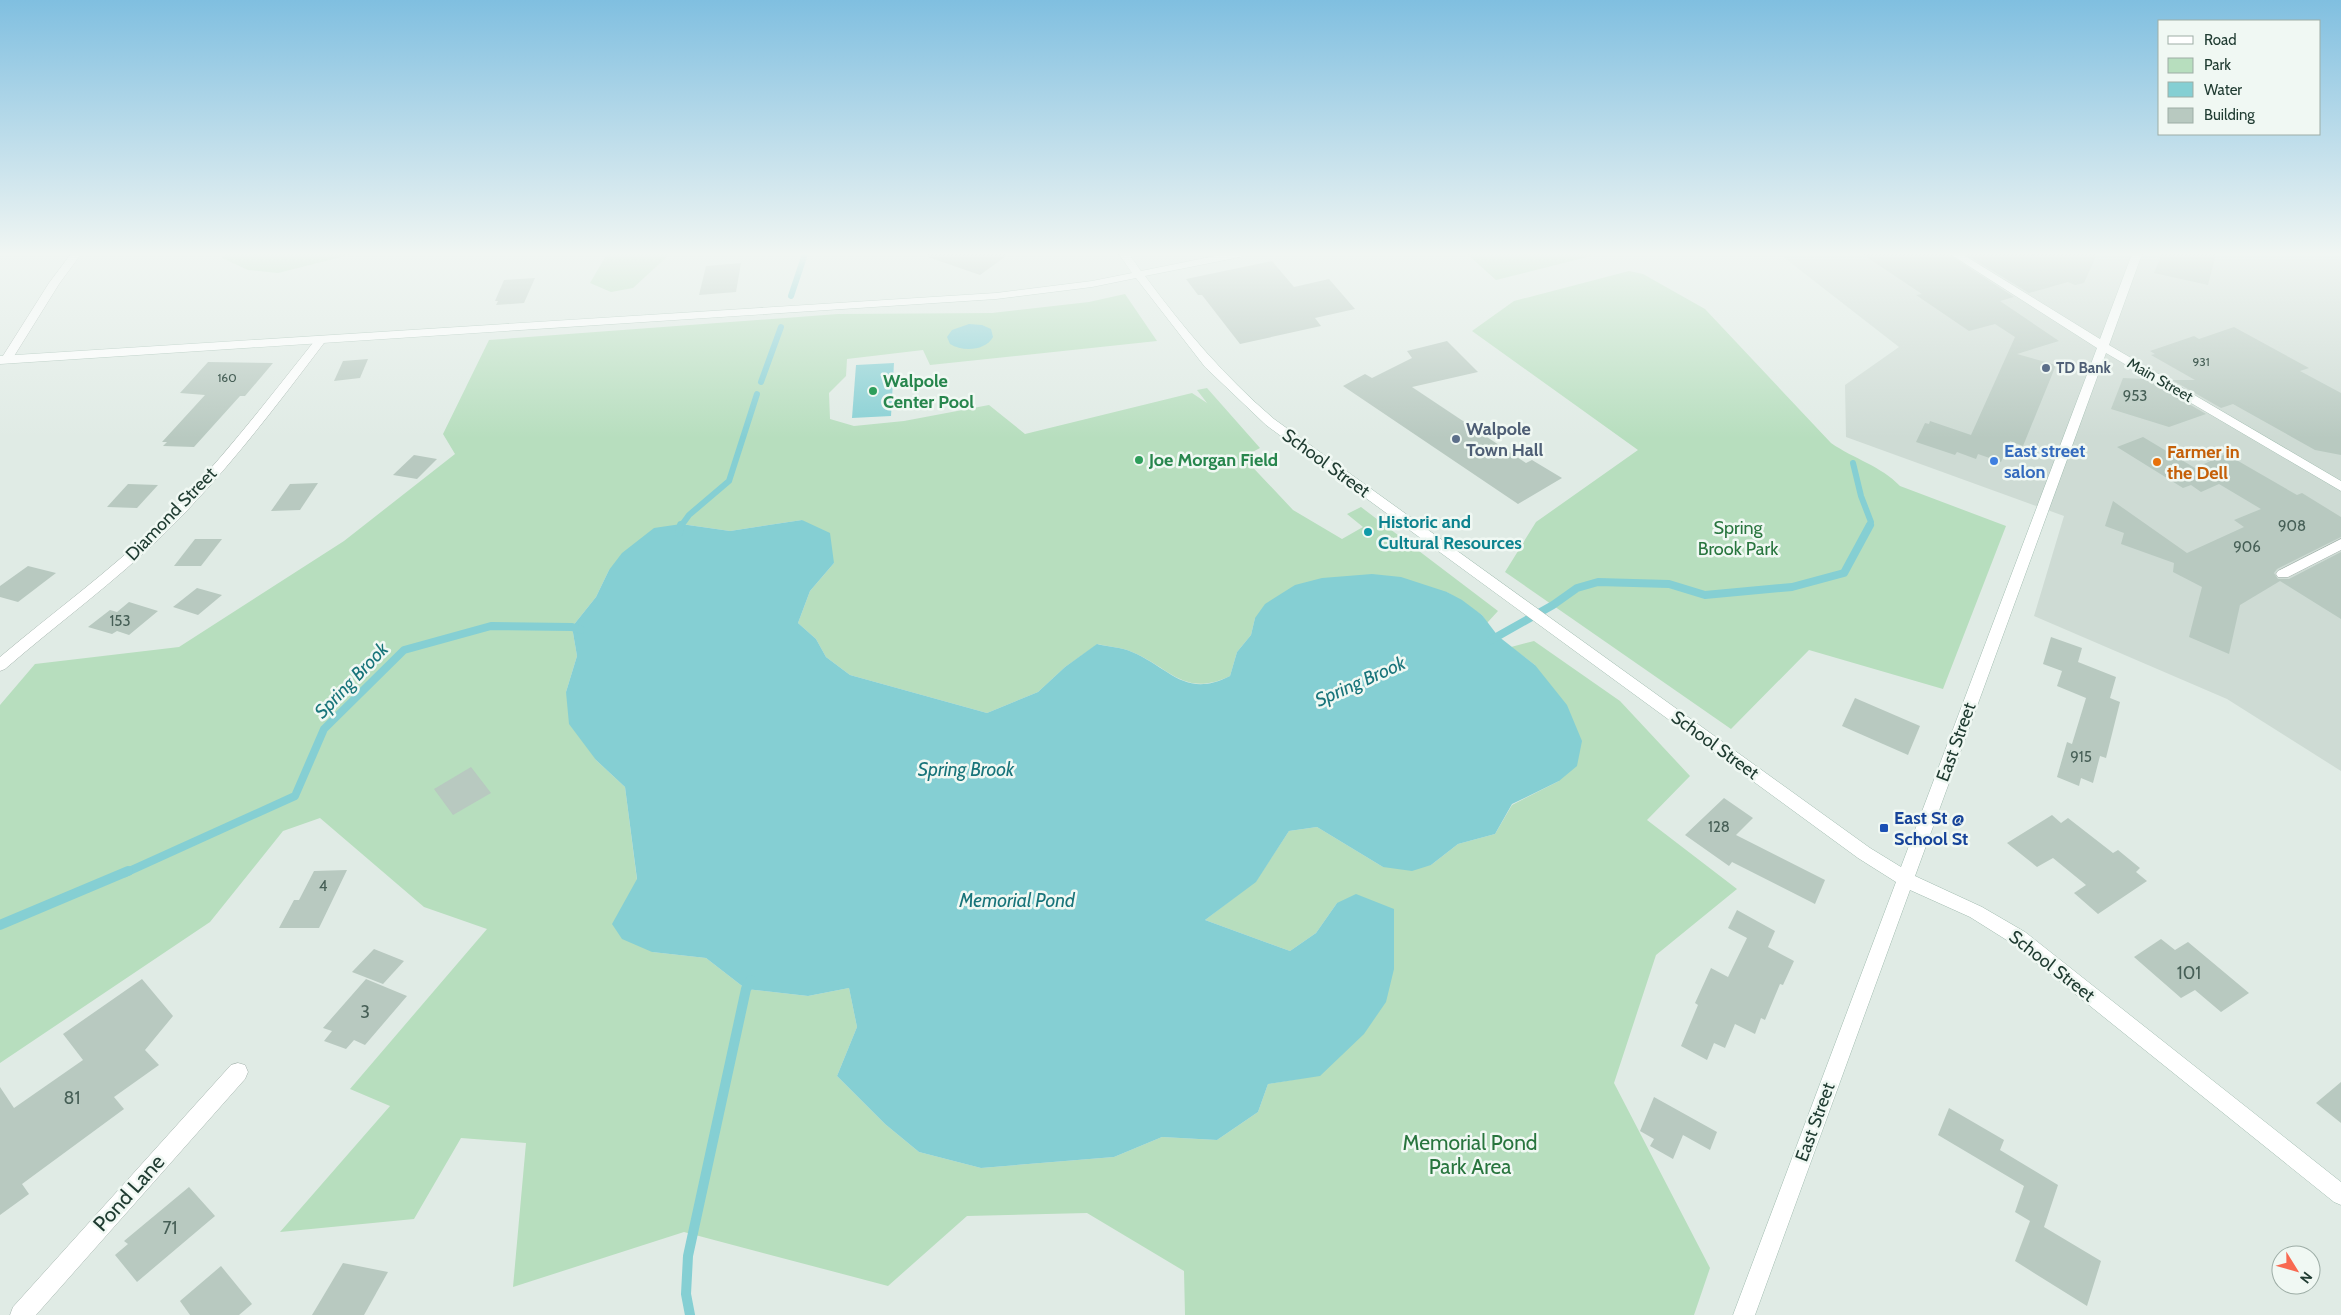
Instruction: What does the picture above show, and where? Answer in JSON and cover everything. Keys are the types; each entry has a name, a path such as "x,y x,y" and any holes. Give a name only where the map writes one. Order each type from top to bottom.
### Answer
{"street":[{"path":"3,360 33,315"},
{"path":"3,360 705,315"},
{"name":"School Street","path":"1170,315 1192,345 1240,398 1864,853 1905,879 1976,912 2018,938 2341,1195"},
{"name":"Main Street","path":"2053,315 2341,487"},
{"name":"East Street","path":"1744,1315 2114,315"},
{"name":"Diamond Street","path":"0,665 114,571 161,529 227,456 320,341"},
{"path":"2283,574 2341,544"},
{"name":"Pond Lane","path":"21,1315 238,1072"}],"shaded area":[{"path":"1858,315 2341,315 2341,771 2227,699 2034,616 2064,516 1846,437 1845,385 1899,347"}],"green space":[{"name":"Memorial Pond Park Area","path":"820,315 1140,315 1157,341 930,365 923,350 847,359 846,376 829,393 830,419 854,426 904,421 989,405 1025,434 1192,393 1207,403 1197,390 1207,388 1260,448 1243,457 1293,510 1342,539 1363,527 1347,514 1361,507 1498,611 1487,623 1482,615 1447,592 1255,618 1251,635 1237,652 1230,676 1214,682 1201,684 1178,678 1128,650 1098,644 1065,667 1038,692 987,713 850,675 826,657 816,639 798,623 810,591 834,563 802,520 730,531 681,524 609,570 596,597 572,627 577,656 566,692 596,760 625,787 637,880 652,952 706,958 746,989 808,996 849,988 857,1027 837,1076 885,1124 919,1152 981,1168 1114,1157 1162,1137 1217,1140 1258,1112 1268,1084 1320,1075 1337,903 1316,933 1290,951 1205,920 1256,881 1289,831 1317,827 1383,867 1431,865 1458,844 1495,834 1512,805 1559,781 1535,665 1511,647 1534,641 1620,701 1690,776 1647,820 1737,889 1656,955 1614,1083 1710,1268 1694,1315 1185,1315 1184,1271 1087,1213 967,1216 888,1286 684,1232 513,1287 526,1143 461,1138 414,1219 280,1232 390,1106 350,1089 487,929 424,907 320,818 283,831 210,922 0,1063 0,705 35,664 179,647 344,541 455,454 443,434 489,340"},
{"name":"Spring Brook Park","path":"1494,315 1711,315 1831,443 1876,468 1900,486 2006,526 1943,689 1809,650 1731,729 1505,572 1536,522 1638,450 1472,331"}],"water":[{"path":"969,324 982,325 991,329 993,337 985,345 973,349 955,347 950,344 947,337 952,330"},
{"name":"Walpole Center Pool","path":"894,363 891,416 852,418 856,365"},
{"name":"Memorial Pond","path":"802,520 830,533 834,563 810,591 798,623 816,639 826,657 850,675 987,713 1038,692 1065,667 1097,644 1132,652 1178,679 1189,683 1214,682 1230,676 1237,652 1251,635 1255,618 1265,604 1295,585 1322,578 1372,574 1401,577 1447,592 1462,600 1482,615 1498,636 1535,665 1567,705 1582,741 1577,766 1559,781 1512,804 1495,834 1458,844 1431,865 1412,871 1383,867 1317,827 1289,831 1256,882 1205,920 1290,951 1316,933 1337,903 1356,894 1394,909 1394,969 1386,1002 1364,1034 1320,1076 1268,1084 1258,1112 1217,1140 1162,1137 1114,1157 981,1168 919,1152 885,1124 837,1076 857,1027 849,988 808,996 746,989 706,958 652,952 622,939 612,924 637,879 625,787 596,760 569,724 566,692 577,656 572,627 596,597 609,570 622,553 654,528 681,524 730,531"}],"building":[{"path":"1218,315 1327,315 1315,318 1321,326 1240,344"},
{"path":"1946,315 2021,315 2059,341 2017,354 2056,365 2023,446 2010,441 2001,462 1978,454 1976,459 1957,452 1955,455 1916,442 1925,423 1929,424 1930,421 1971,435 2015,337 1995,324 1969,331"},
{"path":"2234,327 2309,368 2300,371 2341,393 2341,455 2315,450 2233,404 2221,408 2172,380 2195,380 2151,355 2155,354 2150,351 2194,336 2199,339"},
{"name":"Walpole Town Hall","path":"1447,341 1478,372 1412,387 1526,463 1532,460 1562,478 1518,504 1343,386 1365,374 1372,378 1412,358 1407,351"},
{"path":"368,359 360,378 334,381 343,361"},
{"path":"208,362 273,363 245,396 240,396 194,447 163,446 167,442 162,442 205,395 180,393"},
{"path":"2123,378 2146,379 2206,414 2169,427 2111,409"},
{"path":"2143,437 2195,468 2226,454 2297,495 2302,493 2341,517 2341,537 2277,569 2274,573 2278,579 2289,579 2341,552 2341,619 2280,581 2240,605 2229,654 2189,637 2202,587 2173,572 2174,563 2121,544 2124,533 2105,526 2113,501 2187,553 2244,527 2234,520 2261,509 2219,484 2201,492 2191,485 2183,488 2117,447"},
{"path":"414,455 437,459 417,479 393,475"},
{"path":"318,483 300,510 271,511 290,484"},
{"path":"128,484 158,485 137,508 107,507"},
{"path":"195,539 222,539 201,566 174,566"},
{"path":"28,566 56,573 18,602 0,597 0,586"},
{"path":"197,588 222,595 198,615 173,607"},
{"path":"129,602 158,611 129,635 117,631 112,634 88,627 110,610 117,612"},
{"path":"2051,637 2082,648 2078,662 2116,677 2110,698 2120,702 2106,758 2100,756 2093,783 2081,778 2079,786 2057,777 2067,742 2072,744 2086,698 2057,686 2062,671 2043,664"},
{"path":"1855,698 1920,726 1908,755 1842,726"},
{"path":"471,767 491,793 453,815 434,789"},
{"path":"1724,798 1753,818 1736,835 1825,880 1815,904 1732,862 1729,866 1685,835"},
{"path":"2052,815 2061,823 2068,818 2113,853 2118,850 2140,868 2136,872 2147,881 2098,914 2074,893 2086,885 2053,858 2037,867 2007,843"},
{"path":"347,870 319,928 279,928 294,900 299,900 314,871"},
{"path":"1737,910 1775,931 1768,947 1794,961 1783,985 1780,984 1765,1020 1761,1018 1755,1034 1735,1024 1725,1048 1714,1043 1707,1060 1681,1046 1698,1005 1695,1003 1711,968 1728,977 1747,938 1728,928"},
{"path":"2161,939 2175,950 2188,942 2249,993 2221,1012 2195,990 2181,998 2134,957"},
{"path":"374,949 404,961 383,984 352,972"},
{"path":"142,979 173,1016 145,1050 159,1065 114,1097 124,1109 22,1184 29,1194 0,1215 0,1087 14,1108 83,1060 63,1034"},
{"path":"366,979 407,996 365,1045 354,1040 346,1049 324,1041 332,1031 323,1028"},
{"path":"2341,1082 2341,1123 2316,1103"},
{"path":"1654,1097 1717,1132 1710,1150 1683,1135 1673,1159 1650,1146 1654,1139 1640,1131"},
{"path":"1949,1108 2004,1140 2000,1150 2058,1185 2044,1227 2101,1261 2087,1306 2015,1261 2030,1221 2015,1212 2024,1186 1938,1135"},
{"path":"189,1187 215,1216 137,1282 115,1255 128,1244 124,1241"},
{"path":"343,1263 388,1272 364,1315 312,1315"},
{"path":"221,1266 252,1304 239,1315 190,1315 180,1301"}],"waterway":[{"path":"761,382 781,327"},
{"path":"681,526 689,515 729,481 757,394"},
{"name":"Spring Brook","path":"1853,463 1861,496 1871,522 1869,526"},
{"path":"679,533 681,525"},
{"name":"Spring Brook","path":"1491,640 1553,605 1577,588 1598,582 1669,584 1705,595 1792,587 1844,573 1870,525"},
{"name":"Spring Brook","path":"125,873 295,796 324,729 404,650 491,626 572,627 581,630"},
{"name":"Spring Brook","path":"0,925 128,871"},
{"path":"690,1315 686,1294 688,1256 746,989 751,980"}],"place":[{"name":"TD Bank","path":"2046,368"},
{"name":"Walpole Center Pool","path":"873,391"},
{"name":"Walpole Town Hall","path":"1456,439"},
{"name":"Joe Morgan Field","path":"1139,460"},
{"name":"East street salon","path":"1994,461"},
{"name":"Farmer in the Dell","path":"2157,462"},
{"name":"Historic and Cultural Resources","path":"1368,532"},
{"name":"East St @ School St","path":"1884,828"}]}
